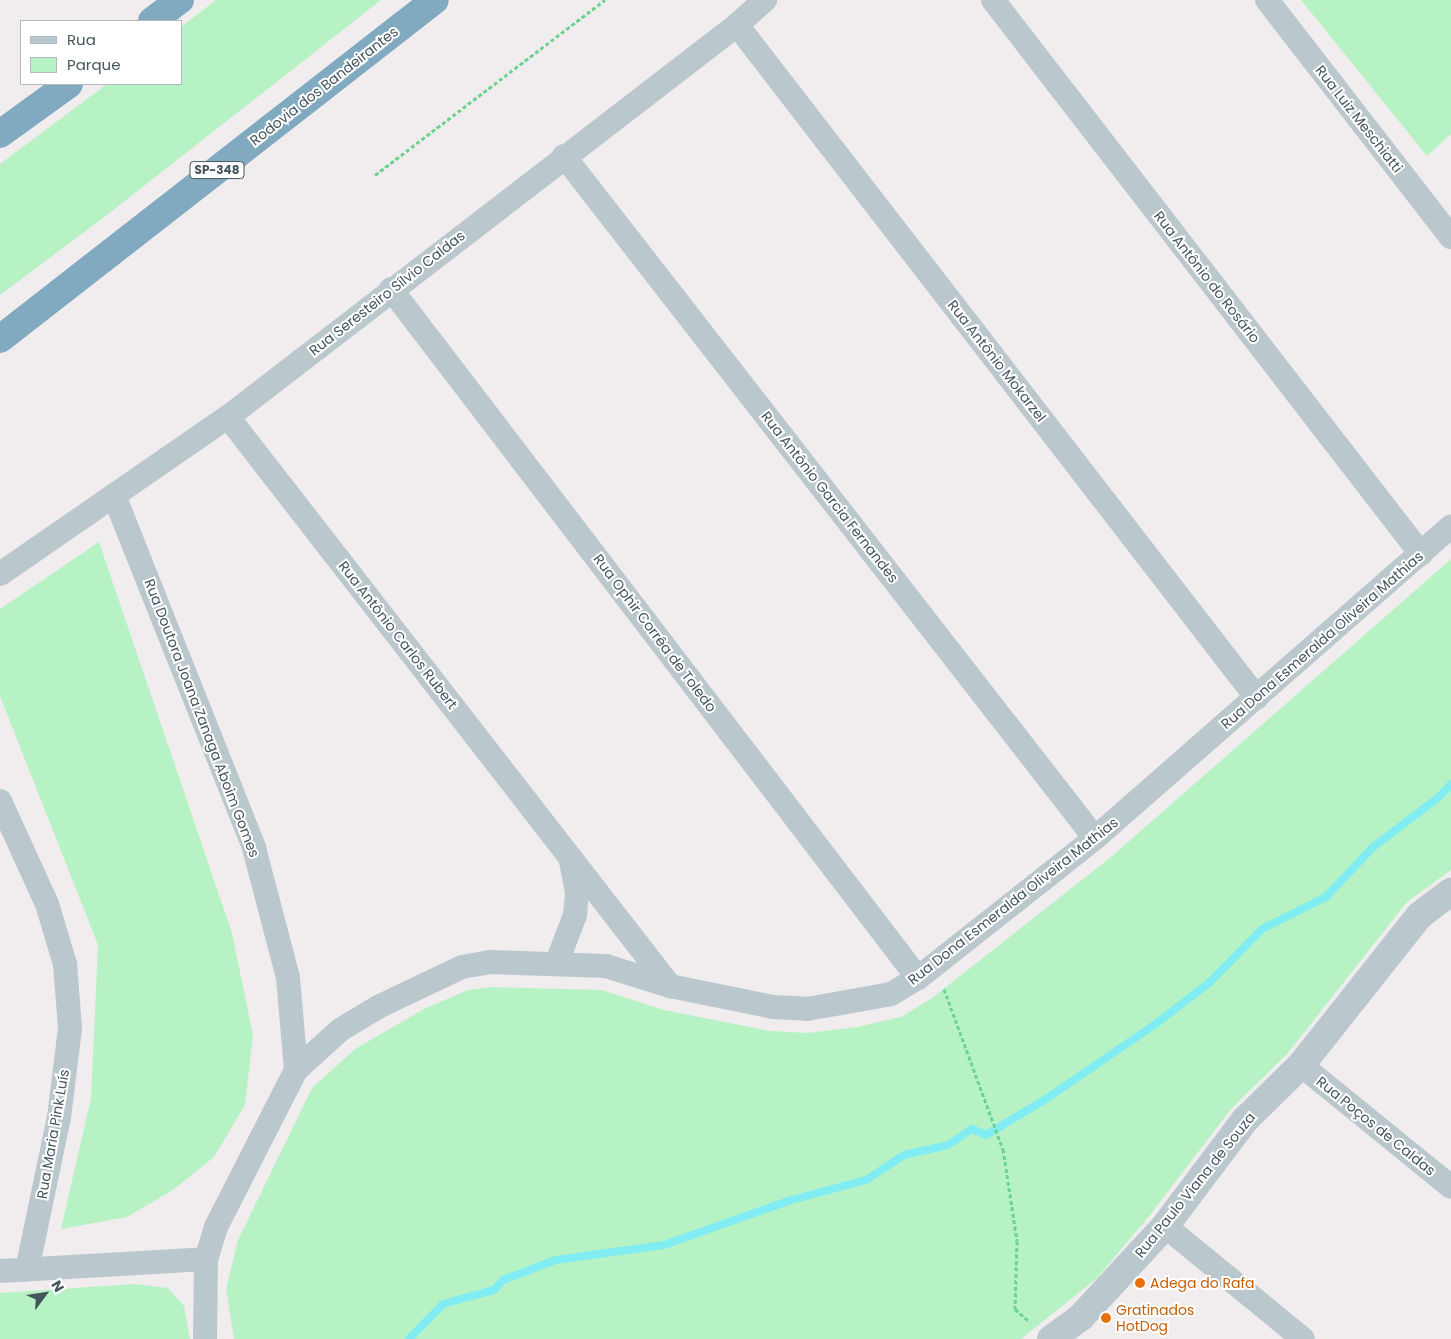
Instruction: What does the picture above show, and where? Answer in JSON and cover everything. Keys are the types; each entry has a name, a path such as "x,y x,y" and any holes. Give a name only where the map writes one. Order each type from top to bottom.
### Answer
{"highway":[{"path":"153,20 180,0"},
{"name":"Rodovia dos Bandeirantes","path":"0,339 434,0"},
{"path":"0,134 68,85"}],"street":[{"name":"Rua Seresteiro Sílvio Caldas","path":"0,574 115,498 228,417 391,289 737,25 765,0"},
{"name":"Rua Antônio do Rosário","path":"993,0 1422,554"},
{"name":"Rua Luiz Meschiatti","path":"1267,0 1451,237"},
{"name":"Rua Antônio Mokarzel","path":"737,25 1256,698"},
{"name":"Rua Antônio Garcia Fernandes","path":"564,156 1095,838"},
{"name":"Rua Ophir Corrêa de Toledo","path":"391,289 926,972"},
{"name":"Rua Antônio Carlos Rubert","path":"228,417 670,986"},
{"name":"Rua Doutora Joana Zanaga Aboim Gomes","path":"115,498 254,848 288,978 296,1070"},
{"name":"Rua Dona Esmeralda Oliveira Mathias","path":"296,1070 340,1030 414,988 462,967 490,962 557,962 606,966 670,986 772,1007 807,1008 891,994 926,972 1095,838 1422,554 1451,526"},
{"name":"Rua Maria Pink Luís","path":"0,801 47,904 65,964 70,1028 60,1117 27,1270"},
{"name":"Rua Antônio Carlos Rubert","path":"557,962 575,916 577,892 569,854"},
{"name":"Rua Paulo Viana de Souza","path":"1044,1333 1081,1317 1164,1226 1245,1120 1301,1065 1390,950 1420,915 1448,897"},
{"name":"Rua Poços de Caldas","path":"1301,1065 1451,1187"},
{"path":"205,1339 206,1258 216,1227 296,1070"},
{"path":"1164,1226 1303,1339"},
{"path":"0,1271 206,1258"}],"path":[{"path":"375,175 605,0"},
{"path":"926,972 964,1037 1003,1149 1017,1241 1015,1309 1044,1333"}],"green space":[{"path":"216,0 381,0 107,215 0,295 0,164 106,85 182,85 182,26"},
{"path":"1301,0 1451,0 1451,134 1427,156"},
{"path":"99,542 232,933 253,1035 245,1105 214,1157 173,1190 127,1217 61,1229 91,1098 98,945 0,696 0,609"},
{"path":"1451,559 1451,870 1407,902 1288,1053 1232,1108 1150,1215 1097,1278 1021,1339 234,1339 226,1289 238,1240 312,1088 355,1049 424,1009 468,990 492,987 602,990 664,1010 770,1031 808,1033 857,1027 901,1017 932,998 1111,857"},
{"path":"134,1284 168,1288 184,1306 190,1339 0,1339 0,1293"}],"waterway":[{"path":"409,1339 443,1304 494,1290 503,1280 556,1260 664,1245 788,1201 866,1180 904,1155 948,1145 972,1129 986,1135 1046,1099 1157,1023 1210,982 1262,929 1326,897 1372,848 1439,797 1451,784"}],"place":[{"name":"Adega do Rafa","path":"1140,1283"},
{"name":"Gratinados HotDog","path":"1106,1318"}]}
